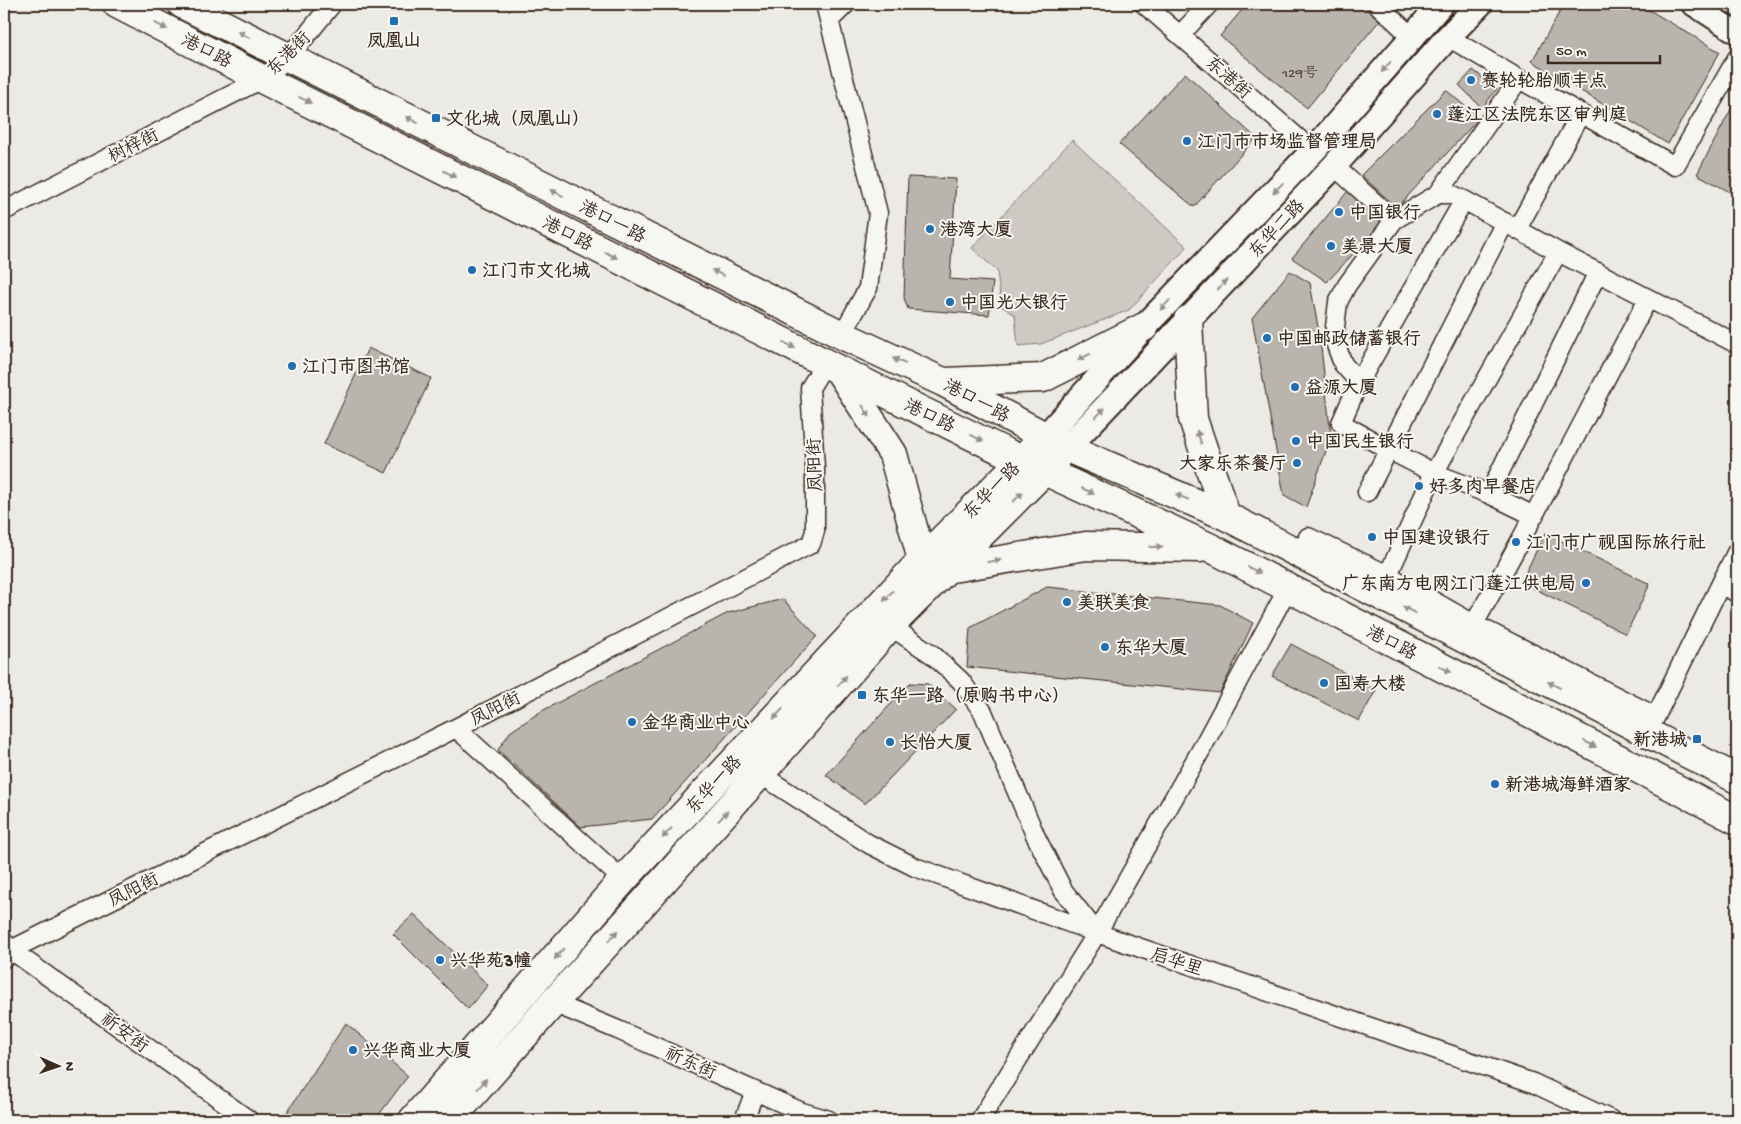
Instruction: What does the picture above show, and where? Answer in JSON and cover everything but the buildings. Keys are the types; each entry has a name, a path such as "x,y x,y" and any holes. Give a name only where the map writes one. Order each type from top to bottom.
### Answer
{"main road":[{"name":"港口路","path":"117,4 262,79 1032,466 1211,548 1737,820"},
{"name":"港口一路","path":"182,4 842,335 943,382 1056,443"},
{"name":"东华二路","path":"1056,443 1144,327 1313,151 1441,4"},
{"name":"东华二路","path":"1056,443 1188,320 1334,166 1448,37 1480,4"},
{"path":"746,323 762,295"},
{"path":"1188,320 1193,419 1226,516"},
{"path":"943,382 1043,378 1144,327"},
{"path":"832,366 893,454 934,564 1086,546 1211,548"},
{"name":"港口路","path":"1056,443 1226,516 1319,564 1469,631 1651,725 1737,779"},
{"name":"东华一路","path":"413,1120 623,880 1056,443"},
{"path":"1270,538 1308,537"},
{"name":"东华一路","path":"450,1120 890,626 934,564"},
{"path":"1296,592 1319,564"}],"street":[{"name":"东港街","path":"262,79 288,58 332,4"},
{"path":"842,335 868,288 878,213 828,12 846,4"},
{"path":"1180,35 1209,4"},
{"path":"1377,4 1412,37"},
{"path":"1692,4 1737,33"},
{"name":"东港街","path":"1147,5 1313,151"},
{"path":"1448,37 1519,80 1675,166 1737,58"},
{"name":"树梓街","path":"4,211 262,79"},
{"path":"1359,382 1343,364 1336,345 1335,327 1338,302 1347,285 1394,220 1438,194 1519,80"},
{"path":"1366,492 1511,226 1581,114"},
{"path":"1334,166 1394,220"},
{"path":"1438,194 1450,194 1464,200 1558,252 1737,344"},
{"path":"1464,200 1359,382 1341,423 1388,450 1434,473 1489,494 1534,516"},
{"path":"1388,575 1434,473 1558,252"},
{"path":"1489,494 1598,272"},
{"path":"1308,537 1388,575 1469,631 1534,516 1648,299"},
{"name":"凤阳街","path":"6,950 456,728 811,544 814,532 815,468 810,388 832,366"},
{"path":"1651,725 1737,551"},
{"path":"1721,584 1737,593"},
{"path":"980,1120 1097,933 1201,750 1296,592"},
{"path":"890,626 933,655 954,674 983,712 1036,836 1063,890 1097,933"},
{"path":"456,728 623,880"},
{"name":"启华里","path":"760,774 869,844 915,867 1097,933 1533,1083 1611,1120"},
{"name":"祈安街","path":"6,950 249,1120"},
{"name":"祈东街","path":"553,1003 802,1112 829,1120"},
{"path":"744,1120 756,1091"}],"shaded area":[{"path":"1072,140 1187,247 1129,310 1041,344 1018,346 1015,315 1001,306 997,271 972,248"}],"place":[{"name":"凤凰山","path":"394,21"},
{"name":"赛轮轮胎顺丰点","path":"1471,80"},
{"name":"蓬江区法院东区审判庭","path":"1437,114"},
{"name":"文化城（凤凰山）","path":"436,118"},
{"name":"江门市市场监督管理局","path":"1187,141"},
{"name":"中国银行","path":"1339,212"},
{"name":"港湾大厦","path":"930,229"},
{"name":"美景大厦","path":"1331,246"},
{"name":"江门市文化城","path":"472,270"},
{"name":"中国光大银行","path":"950,302"},
{"name":"中国邮政储蓄银行","path":"1267,338"},
{"name":"江门市图书馆","path":"292,366"},
{"name":"益源大厦","path":"1295,387"},
{"name":"中国民生银行","path":"1296,441"},
{"name":"大家乐茶餐厅","path":"1297,463"},
{"name":"好多肉早餐店","path":"1419,486"},
{"name":"中国建设银行","path":"1372,537"},
{"name":"江门市广视国际旅行社","path":"1516,542"},
{"name":"广东南方电网江门蓬江供电局","path":"1586,583"},
{"name":"美联美食","path":"1067,602"},
{"name":"东华大厦","path":"1105,647"},
{"name":"国寿大楼","path":"1324,683"},
{"name":"东华一路（原购书中心）","path":"862,695"},
{"name":"金华商业中心","path":"632,722"},
{"name":"新港城","path":"1697,739"},
{"name":"长怡大厦","path":"890,742"},
{"name":"新港城海鲜酒家","path":"1495,784"},
{"name":"兴华苑3幢","path":"440,960"},
{"name":"兴华商业大厦","path":"353,1050"}]}
